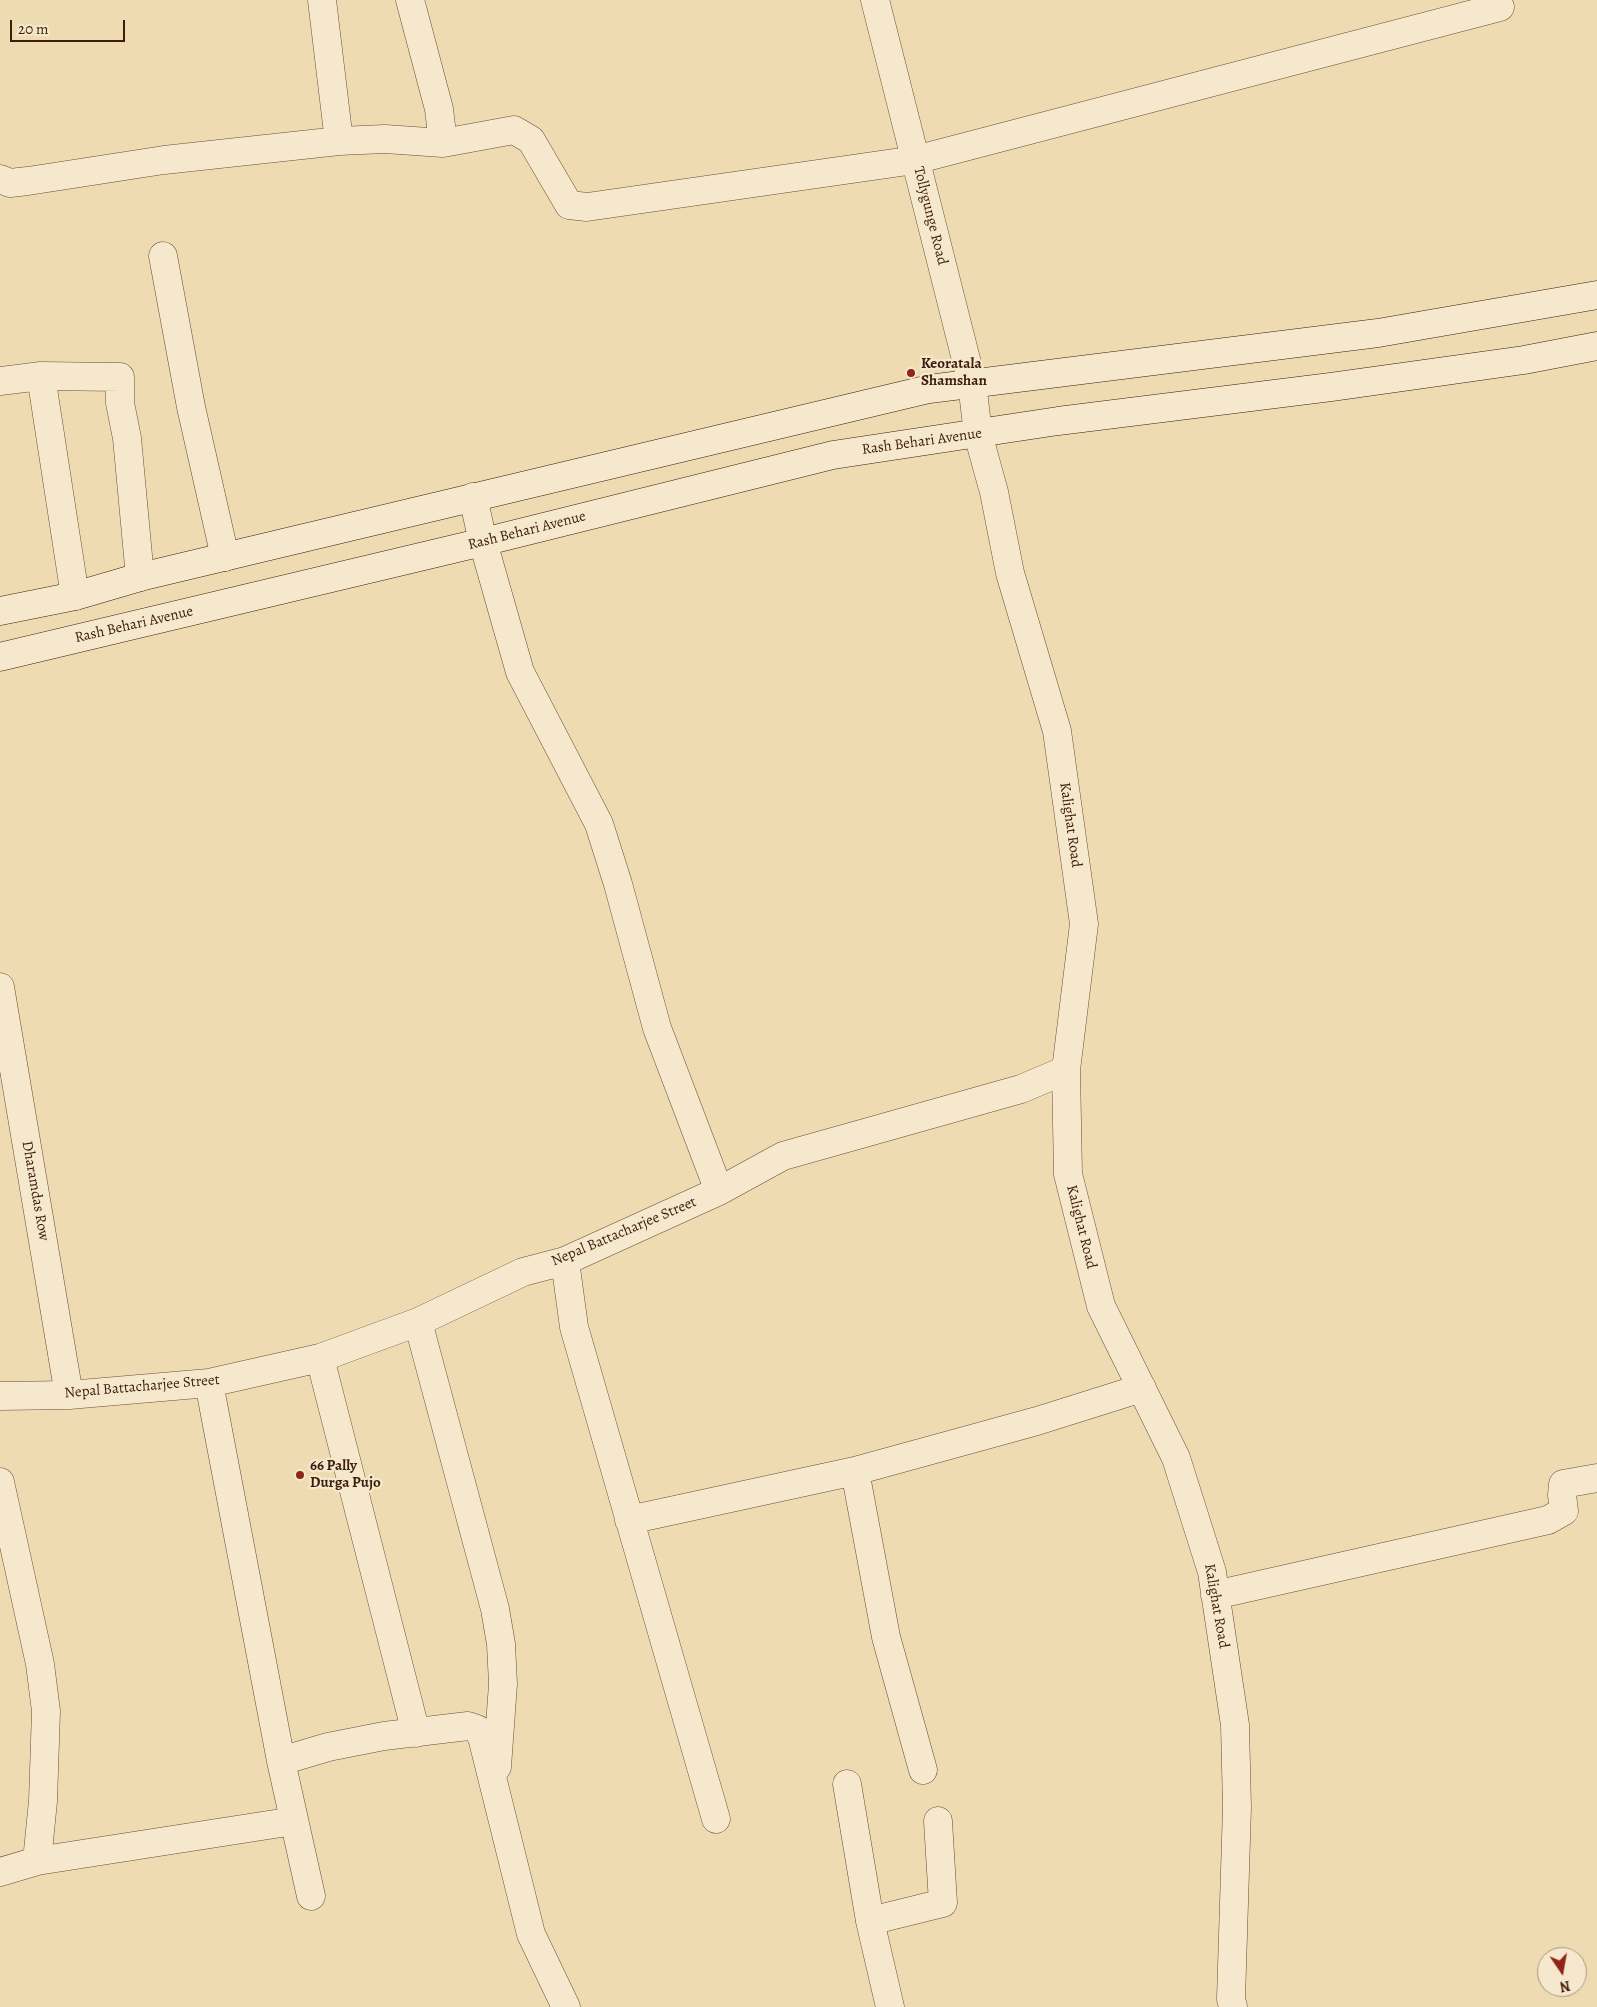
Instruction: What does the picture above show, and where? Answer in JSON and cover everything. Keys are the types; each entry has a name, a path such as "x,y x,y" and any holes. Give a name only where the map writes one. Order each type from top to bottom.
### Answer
{"street":[{"path":"322,0 339,142"},
{"path":"410,0 439,109 443,144"},
{"name":"Tollygunge Road","path":"875,0 972,383 978,434"},
{"path":"0,179 10,183 164,160 339,142 385,140 443,144 514,130 531,140 569,205 587,207 916,160 1500,7"},
{"path":"163,256 191,407 225,557"},
{"path":"0,611 74,596 140,577 929,388 1378,333 1597,296"},
{"name":"Rash Behari Avenue","path":"0,656 483,542 833,455 1058,421 1331,387 1524,360 1597,346"},
{"path":"0,381 41,376 120,377 120,402 127,438 140,577"},
{"path":"41,376 74,596"},
{"name":"Kalighat Road","path":"978,434 994,492 1010,573 1057,731 1084,924 1066,1070 1068,1174 1101,1306 1176,1458 1212,1572 1235,1725 1237,1807 1231,1999 1233,2007"},
{"path":"473,497 483,542 520,672 599,824 618,884 657,1028 719,1191"},
{"name":"Dharamdas Row","path":"0,987 69,1394"},
{"name":"Nepal Battacharjee Street","path":"0,1396 69,1394 209,1383 320,1358 418,1322 523,1272 565,1261 719,1191 783,1156 1021,1089 1066,1070"},
{"path":"565,1261 574,1327 716,1819"},
{"path":"418,1322 496,1609 501,1644 503,1684 495,1794"},
{"path":"320,1358 416,1732"},
{"path":"209,1383 281,1760 311,1896"},
{"path":"629,1520 855,1471 1037,1421 1142,1388"},
{"path":"855,1471 886,1637 923,1770"},
{"path":"1215,1595 1548,1520 1564,1511 1562,1496 1564,1484 1597,1478"},
{"path":"0,1482 40,1664 46,1711 43,1801 37,1861"},
{"path":"281,1760 355,1741 468,1726 477,1729 482,1738 531,1934 566,2007"},
{"path":"847,1784 870,1920 890,2007"},
{"path":"0,1872 37,1861 294,1821"},
{"path":"870,1920 944,1904 938,1821"}],"place":[{"name":"Keoratala Shamshan","path":"911,373"},
{"name":"66 Pally Durga Pujo","path":"300,1475"}]}
